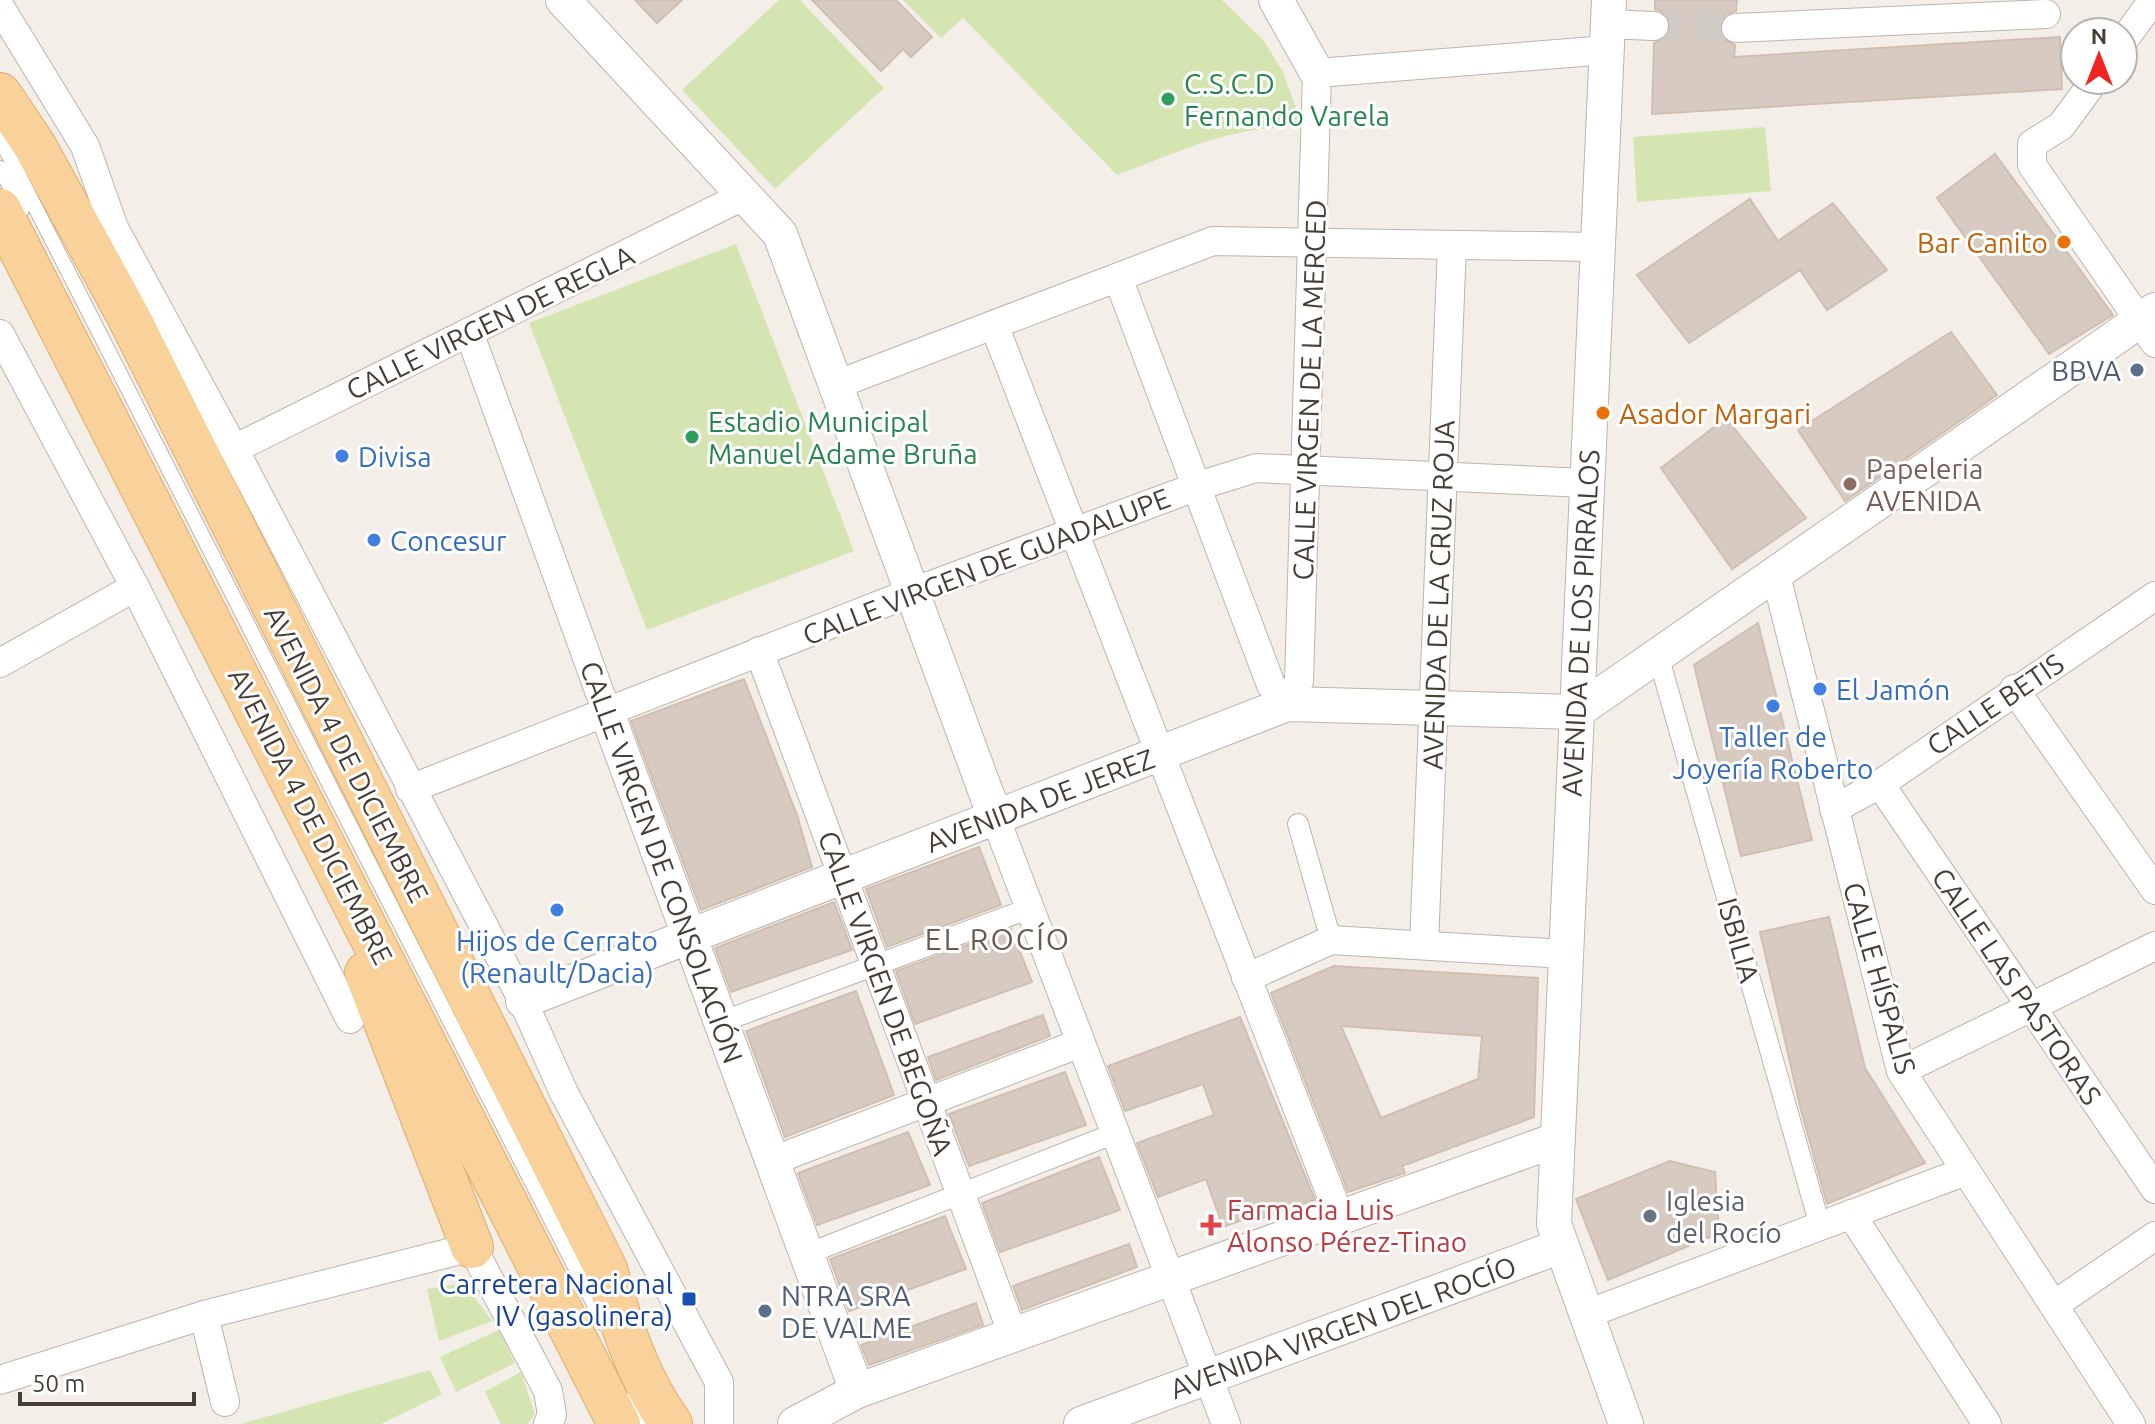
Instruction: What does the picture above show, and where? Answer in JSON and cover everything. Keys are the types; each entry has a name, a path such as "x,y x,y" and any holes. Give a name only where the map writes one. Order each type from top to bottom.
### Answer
{"main road":[{"name":"AVENIDA 4 DE DICIEMBRE","path":"0,94 35,146 134,327 606,1269 620,1321 635,1358 671,1424"},
{"name":"AVENIDA 4 DE DICIEMBRE","path":"0,210 76,364 285,763 619,1424"},
{"path":"0,266 76,364"},
{"path":"285,763 472,1247"}],"street":[{"path":"563,0 780,234 833,386 1078,1044 1226,1424"},
{"path":"2139,19 2153,0"},
{"path":"1275,5 1317,73 1608,25 1654,26"},
{"path":"0,7 85,146 114,228 234,449 523,1001 564,1093 719,1382 719,1424"},
{"path":"1736,28 2046,14"},
{"name":"AVENIDA DE LOS PIRRALOS","path":"1608,25 1554,1224 1626,1424"},
{"name":"CALLE VIRGEN DE LA MERCED","path":"1287,704 1299,681 1308,471 1317,73"},
{"path":"1576,712 1775,572 2038,394 2150,324 2032,165 2032,144 2061,126 2083,96"},
{"name":"CALLE VIRGEN DE REGLA","path":"234,449 745,195"},
{"path":"833,386 1213,241 1596,247"},
{"name":"AVENIDA DE LA CRUZ ROJA","path":"1424,945 1452,245"},
{"path":"1118,278 1271,685 1287,704"},
{"path":"994,325 1340,1218"},
{"name":"CALLE VIRGEN DE CONSOLACIÓN","path":"469,332 857,1391"},
{"path":"0,334 135,587 350,1019"},
{"name":"CALLE VIRGEN DE GUADALUPE","path":"410,789 910,593 1198,486 1256,468 1586,483"},
{"name":"CALLE HÍSPALIS","path":"1775,572 1901,1071 2131,1424"},
{"path":"0,663 135,587"},
{"name":"CALLE BETIS","path":"1834,809 1880,784 2014,689 2154,600"},
{"name":"CALLE VIRGEN DE BEGOÑA","path":"759,651 1013,1335"},
{"name":"ISBILIA","path":"1658,655 1820,1226"},
{"path":"2014,689 2155,890"},
{"name":"AVENIDA DE JEREZ","path":"523,1001 1287,704 1576,712"},
{"name":"CALLE LAS PASTORAS","path":"1880,784 2155,1189"},
{"path":"1298,824 1331,940"},
{"path":"721,1022 1028,909"},
{"path":"1246,978 1331,940 1565,954"},
{"path":"1901,1071 2155,946"},
{"path":"772,1161 1078,1044"},
{"path":"807,1254 960,1191 1113,1134"},
{"path":"795,1424 857,1391 1556,1140"},
{"path":"1587,1314 1966,1171"},
{"path":"1851,1214 1987,1424"},
{"path":"2054,1305 2155,1236"},
{"name":"AVENIDA VIRGEN DEL ROCÍO","path":"1081,1424 1561,1246"},
{"path":"0,1380 204,1315 472,1247 548,1391 552,1415 548,1424"},
{"path":"204,1315 225,1402"}],"lane":[{"path":"0,138 655,1424"},
{"path":"0,168 600,1340"},
{"path":"621,1382 642,1424"}],"green space":[{"path":"779,0 800,0 884,88 775,189 682,90"},
{"name":"C.S.C.D Fernando Varela","path":"903,0 1222,0 1264,41 1283,72 1303,128 1255,130 1231,135 1117,175 963,18 941,38"},
{"path":"1765,127 1771,191 1637,202 1633,137"},
{"name":"Estadio Municipal Manuel Adame Bruña","path":"736,244 854,551 647,630 529,323"},
{"path":"464,1283 492,1321 439,1341 427,1289"},
{"path":"499,1330 515,1363 456,1392 440,1357"},
{"path":"430,1370 442,1394 381,1424 241,1424"},
{"path":"521,1372 535,1414 527,1424 501,1424 485,1392"}],"building":[{"path":"635,0 682,0 657,23"},
{"path":"812,0 896,0 932,37 911,57 903,49 881,71"},
{"path":"1655,0 1737,0 1736,11 1726,14 1719,28 1722,38 1735,45 1734,57 2059,37 2059,89 1652,114 1654,43 1668,36 1671,26 1664,12 1655,9"},
{"path":"1995,154 2113,315 2049,354 1937,198"},
{"path":"1750,199 1778,241 1833,203 1887,270 1827,310 1800,270 1689,343 1637,275"},
{"path":"1951,332 1997,395 1845,501 1798,430"},
{"path":"1726,418 1806,518 1732,569 1661,468"},
{"path":"1758,623 1812,840 1741,856 1694,665"},
{"path":"744,679 797,815 812,867 701,910 631,721"},
{"path":"979,847 1001,905 887,947 866,889"},
{"path":"834,902 852,950 731,992 715,948"},
{"path":"1829,917 1865,1068 1925,1163 1827,1204 1800,1106 1760,932"},
{"path":"1011,929 1032,982 915,1024 896,971"},
{"path":"1334,966 1538,978 1534,1117 1402,1166 1405,1173 1348,1192 1271,993","holes":["1341,1026 1482,1036 1478,1079 1381,1118"]},
{"path":"856,991 894,1095 785,1137 746,1031"},
{"path":"1043,1015 1050,1036 936,1080 928,1057"},
{"path":"1240,1017 1315,1200 1255,1221 1253,1216 1223,1227 1206,1179 1158,1197 1137,1143 1214,1115 1203,1084 1125,1111 1108,1066"},
{"path":"1065,1072 1086,1125 969,1166 949,1114"},
{"path":"908,1132 930,1185 817,1225 798,1173"},
{"path":"1099,1157 1120,1210 1000,1252 982,1203"},
{"name":"Iglesia del Rocío","path":"1670,1161 1715,1172 1719,1233 1608,1280 1576,1199"},
{"path":"945,1216 966,1269 849,1311 830,1259"},
{"path":"1129,1244 1137,1267 1022,1310 1013,1286"},
{"path":"976,1303 983,1325 869,1365 861,1345"}],"tunnel":[{"path":"1654,26 1736,28"}],"place":[{"name":"C.S.C.D Fernando Varela","path":"1168,99"},
{"name":"Bar Canito","path":"2064,242"},
{"name":"BBVA","path":"2137,370"},
{"name":"Asador Margari","path":"1603,413"},
{"name":"Estadio Municipal Manuel Adame Bruña","path":"692,437"},
{"name":"Divisa","path":"342,456"},
{"name":"Papeleria AVENIDA","path":"1850,484"},
{"name":"Concesur","path":"374,540"},
{"name":"El Jamón","path":"1820,689"},
{"name":"Taller de Joyería Roberto","path":"1773,706"},
{"name":"Hijos de Cerrato (Renault/Dacia)","path":"557,910"},
{"name":"Iglesia del Rocío","path":"1650,1216"},
{"name":"Farmacia Luis Alonso Pérez-Tinao","path":"1211,1225"},
{"name":"Carretera Nacional IV (gasolinera)","path":"689,1299"},
{"name":"NTRA SRA DE VALME","path":"765,1311"}],"district":[{"name":"EL ROCÍO","path":"998,939"}]}
